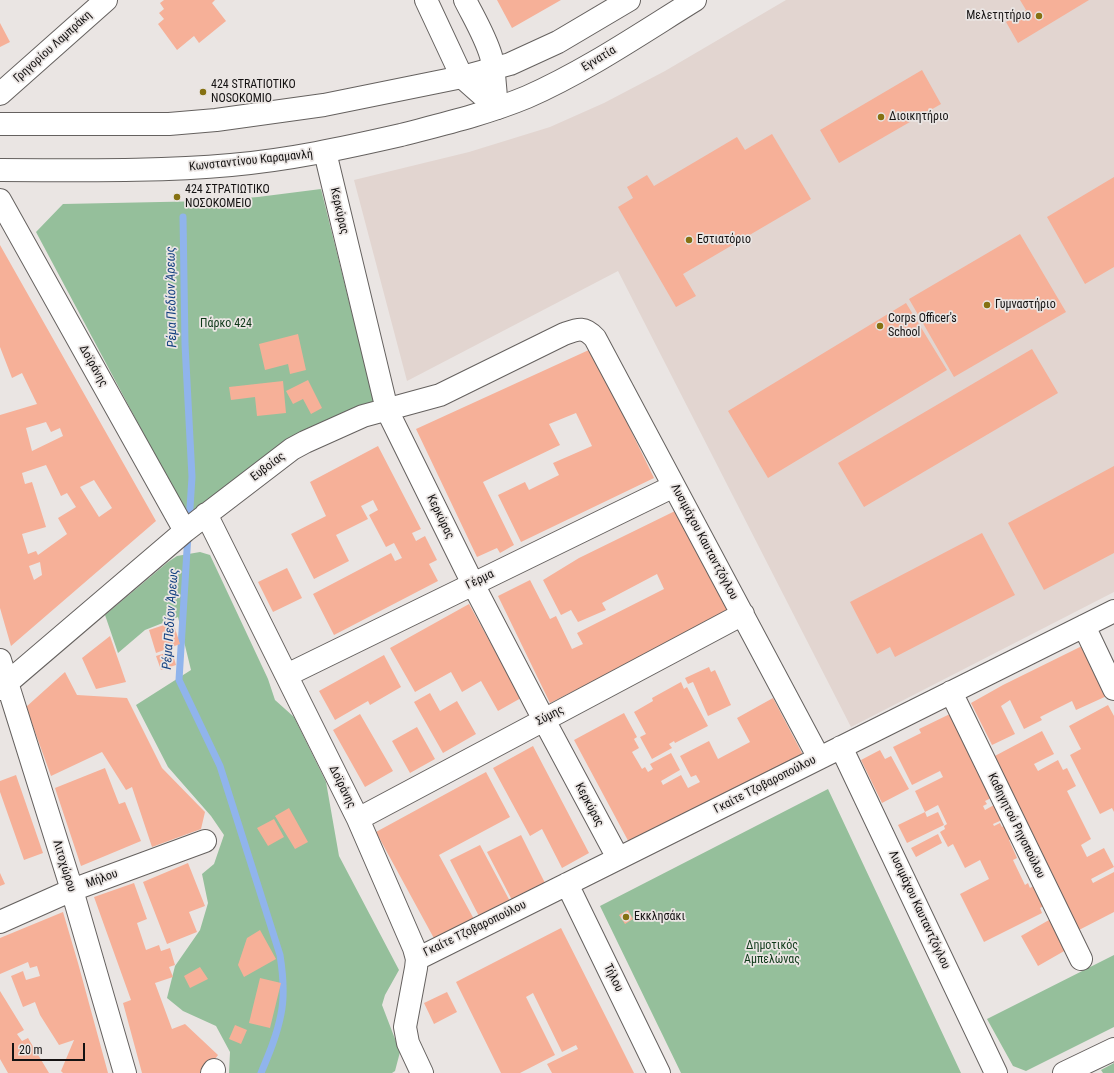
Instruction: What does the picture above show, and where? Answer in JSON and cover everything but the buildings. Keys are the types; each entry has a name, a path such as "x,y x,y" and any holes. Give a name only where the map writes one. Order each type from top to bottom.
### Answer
{"street":[{"name":"Γρηγορίου Λαμπράκη","path":"0,94 106,0"},
{"path":"426,0 462,76 497,108"},
{"path":"465,0 486,44 493,69 497,108"},
{"path":"0,124 169,124 216,120 324,105 462,76 510,64 558,42 629,0"},
{"name":"Εγνατία","path":"497,108 528,96 575,73 695,0"},
{"name":"Κωνσταντίνου Καραμανλή","path":"0,170 125,170 211,167 264,162 325,152 436,126 497,108"},
{"name":"Κερκύρας","path":"325,152 387,410 473,584 618,858"},
{"name":"Δοϊράνης","path":"0,200 185,531"},
{"name":"Ευβοίας","path":"4,686 185,531 292,449 304,442 363,416 440,395 564,334 578,329 585,330"},
{"name":"Λυσιμάχου Καυταντζόγλου","path":"585,330 590,332 595,338 819,758"},
{"name":"Γέρμα","path":"287,675 674,486"},
{"name":"Δοϊράνης","path":"205,515 287,675 358,819 414,948 417,959 405,1027 408,1043 422,1073"},
{"name":"Γκαίτε Τζοβαροπούλου","path":"417,959 1114,611"},
{"name":"Σύμης","path":"358,819 743,614"},
{"path":"1084,626 1114,689"},
{"name":"Λιτοχώρου","path":"0,660 4,686 72,890 125,1073"},
{"name":"Καθηγητού Ρηγοπούλου","path":"951,692 1081,959"},
{"name":"Λυσιμάχου Καυταντζόγλου","path":"841,747 996,1073"},
{"name":"Μήλου","path":"0,922 72,890 205,841"},
{"name":"Τήλου","path":"567,884 659,1073"},
{"path":"1074,1071 1114,1048"}],"shaded area":[{"name":"Corps Officer's School","path":"786,0 1114,0 1114,592 851,727 618,271 407,381 354,180 469,152 550,127 604,103 665,71"}],"green space":[{"name":"Πάρκο 424","path":"321,189 374,402 281,443 188,517 36,232 63,204 209,201 258,197"},
{"path":"200,552 210,555 268,679 275,700 294,717 326,782 339,856 399,970 385,995 382,1005 400,1052 395,1071 392,1073 229,1073 230,1052 216,1026 183,1011 167,998 175,966 200,930 208,903 202,874 214,864 224,835 211,816 168,767 136,705 191,670 178,617 145,630 118,653 105,615 177,556"},
{"name":"Δημοτικός Αμπελώνας","path":"828,789 961,1073 681,1073 600,906"},
{"path":"1114,955 1114,1027 1026,1071 1013,1066 987,1019"},
{"path":"1114,1063 1114,1073 1103,1073 1101,1070"}],"waterway":[{"name":"Ρέμα Πεδίον Άρεως","path":"183,217 185,344 192,477 189,523"},
{"name":"Ρέμα Πεδίον Άρεως","path":"188,534 179,680 220,766 281,962 283,977 281,1014 270,1052 261,1073"}],"place":[{"name":"Μελετητήριο","path":"1039,16"},
{"name":"424 STRATIOTIKO NOSOKOMIO","path":"203,92"},
{"name":"Διοικητήριο","path":"881,117"},
{"name":"424 ΣΤΡΑΤΙΩΤΙΚΟ ΝΟΣΟΚΟΜΕΙΟ","path":"177,197"},
{"name":"Εστιατόριο","path":"689,240"},
{"name":"Γυμναστήριο","path":"987,305"},
{"name":"Corps Officer's School","path":"880,326"},
{"name":"Εκκλησάκι","path":"626,917"}]}
